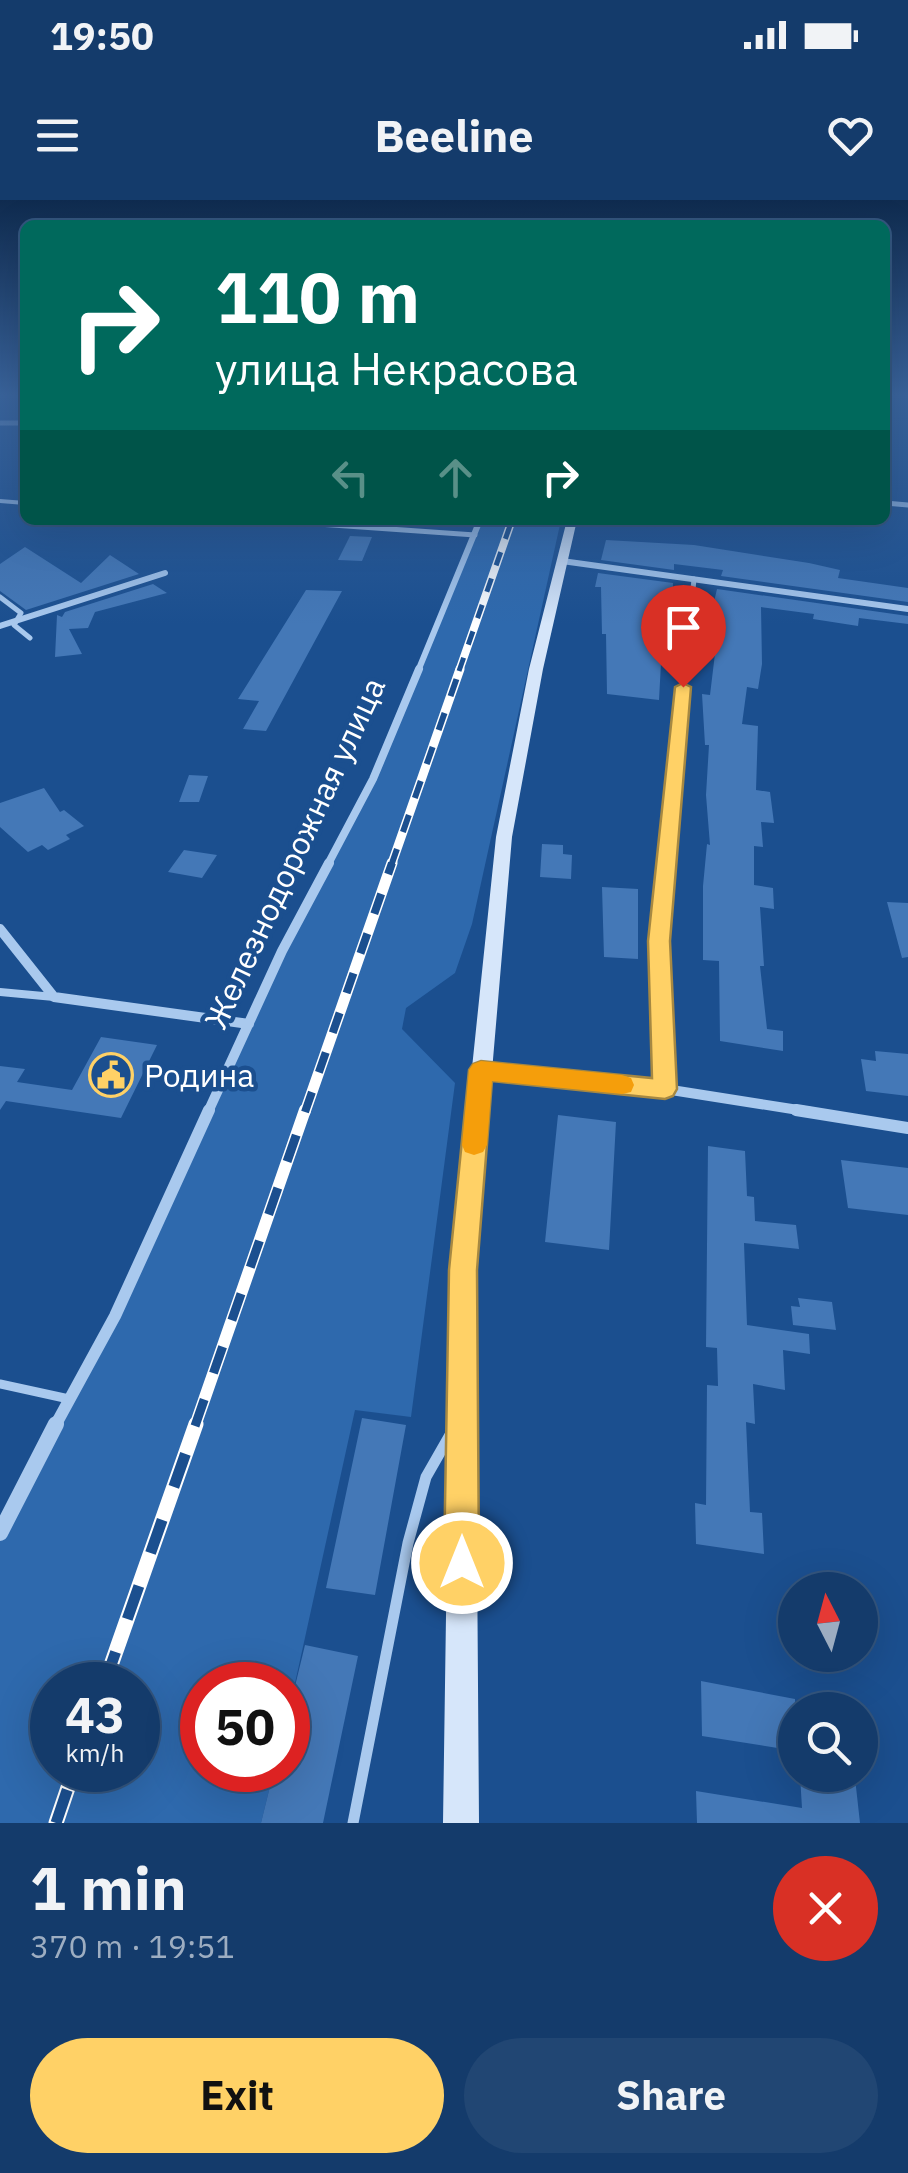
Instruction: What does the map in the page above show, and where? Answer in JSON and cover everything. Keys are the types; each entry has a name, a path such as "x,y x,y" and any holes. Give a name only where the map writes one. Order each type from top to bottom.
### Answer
{"main road":[{"path":"461,1823 463,1270 504,838 536,669 571,525"}],"street":[{"name":"Железнодорожная улица","path":"0,1534 115,1316 282,950 373,779 478,525"},
{"path":"562,561 908,609"},
{"path":"0,626 165,573"},
{"path":"0,929 54,997 249,1024"},
{"path":"481,1070 665,1089 908,1128"}],"lane":[{"path":"332,525 474,535"},
{"path":"665,1089 659,941 694,579"},
{"path":"0,597 18,609 20,619 14,625 30,638"},
{"path":"0,992 54,997"},
{"path":"0,1384 69,1399"},
{"path":"353,1823 408,1543 426,1476 461,1416"}],"shaded area":[{"path":"478,525 560,525 472,924 455,973 406,1008 402,1029 455,1083 411,1417 355,1410 300,1662 180,1662 180,1792 269,1792 261,1823 0,1823 0,1533 115,1316 282,951 373,779"}],"building":[{"path":"350,536 372,537 362,561 338,560"},
{"path":"606,540 694,545 809,563 840,570 838,578 908,588 908,602 721,576 723,570 674,564 674,570 601,560"},
{"path":"25,547 81,583 110,555 139,574 26,610 0,591 0,564"},
{"path":"598,573 673,583 672,636 663,636 665,663 661,663 659,700 607,694 601,587 595,587"},
{"path":"153,584 167,593 95,612 88,628 69,629 82,654 55,657 57,615 62,617 65,612"},
{"path":"717,589 908,616 908,624 859,618 858,626 813,619 814,614 761,607 762,664 758,689 747,687 742,724 758,726 756,790 770,792 774,823 761,822 763,847 754,846 754,885 773,888 774,909 760,907 764,966 760,966 767,1029 783,1031 783,1051 720,1041 719,961 703,960 703,886 707,844 710,845 706,795 709,745 705,745 702,694 710,695 717,637 706,636"},
{"path":"306,590 342,591 266,731 243,729 259,701 238,699"},
{"path":"189,775 208,776 199,802 179,802"},
{"path":"44,788 60,812 64,810 84,826 66,835 70,839 48,850 42,845 28,852 0,827 0,803"},
{"path":"542,844 563,845 563,854 572,855 571,879 540,877"},
{"path":"184,850 217,855 202,878 168,872"},
{"path":"602,887 638,889 638,959 604,957"},
{"path":"887,902 908,903 908,957 902,958"},
{"name":"Родина","path":"101,1037 157,1045 121,1118 6,1101 0,1110 0,1066 25,1069 17,1082 72,1090"},
{"path":"875,1051 908,1054 908,1096 866,1091 861,1059 876,1061"},
{"path":"558,1115 616,1122 609,1250 545,1242"},
{"path":"708,1146 745,1151 747,1196 754,1197 755,1221 796,1225 799,1249 744,1243 747,1325 809,1334 810,1354 783,1350 785,1390 753,1384 755,1424 746,1422 750,1512 762,1513 764,1554 696,1544 695,1503 706,1505 707,1385 718,1386 717,1348 706,1347"},
{"path":"841,1160 908,1168 908,1215 848,1208"},
{"path":"798,1298 832,1302 836,1330 793,1325 791,1306 800,1307"},
{"path":"362,1418 406,1425 375,1595 326,1588"},
{"path":"305,1645 358,1656 323,1823 261,1823 269,1792 310,1792 310,1662 301,1662"},
{"path":"701,1681 778,1696 778,1748 702,1736"},
{"path":"696,1791 802,1808 801,1792 857,1792 860,1823 697,1823"}],"railway":[{"path":"459,671 510,525"},
{"path":"391,866 460,669"},
{"path":"305,1112 392,863"},
{"path":"195,1426 305,1110"},
{"path":"112,1662 196,1424"},
{"path":"56,1823 67,1792"}],"slow traffic":[{"path":"474,1145 481,1070 622,1085"}],"place":[{"name":"Родина","path":"111,1075"}],"route":[{"path":"462,1563 463,1270 481,1070 665,1089 659,941 683,687"}]}
